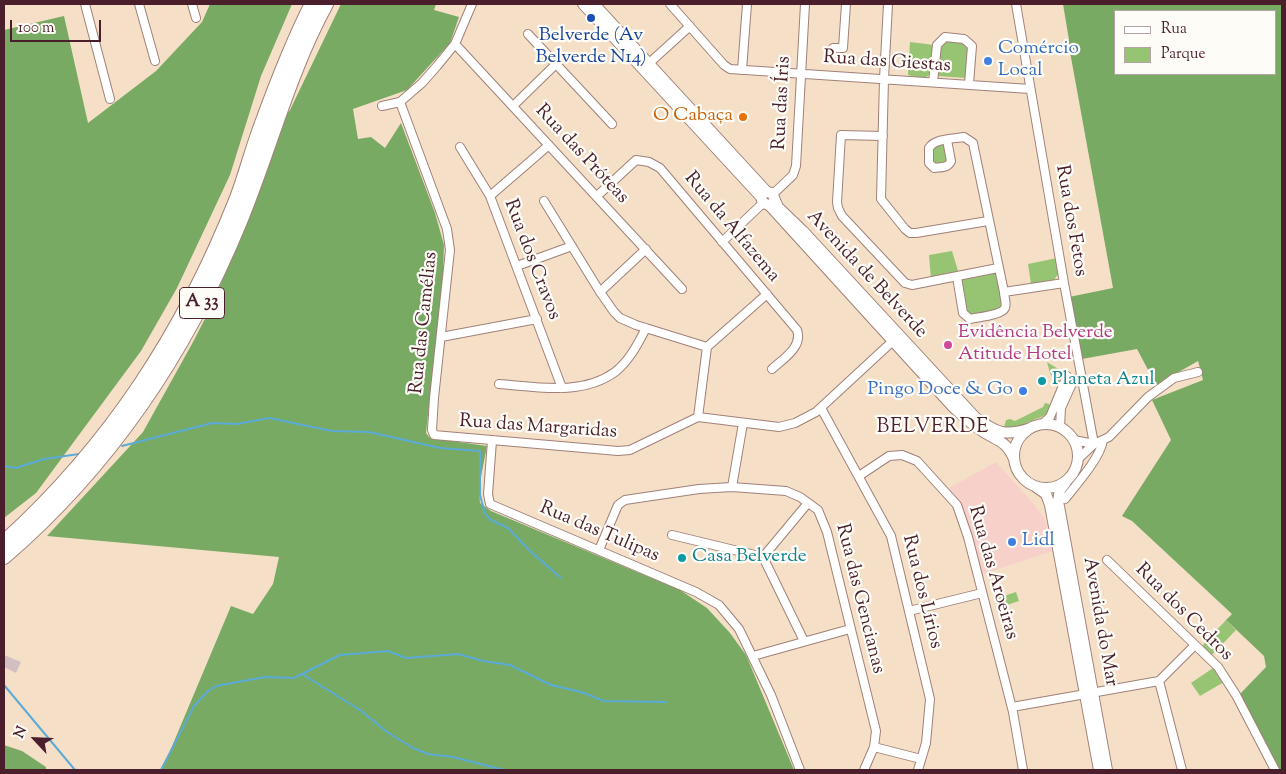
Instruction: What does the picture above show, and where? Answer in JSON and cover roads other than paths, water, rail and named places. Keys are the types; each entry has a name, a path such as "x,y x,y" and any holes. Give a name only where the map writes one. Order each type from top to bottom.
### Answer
{"highway":[{"name":"A 33","path":"4,542 37,512 76,470 134,394 164,348 210,259 233,206 282,71 312,4"},
{"name":"A 33","path":"4,557 58,505 106,452 147,398 175,354 213,282 241,219 288,88 326,4"}],"main road":[{"name":"Avenida de Belverde","path":"583,4 645,66 768,199 803,231 952,406 968,422 1010,448 1014,459"},
{"name":"Avenida de Belverde","path":"594,4 645,66"},
{"name":"Avenida de Belverde","path":"896,339 963,406 988,426 1000,432 1015,433 1031,428"},
{"path":"1042,424 1051,424 1068,432 1078,450 1078,460 1072,475 1066,482 1052,488 1036,487 1025,481 1020,477 1014,459 1014,450 1023,433 1042,424"},
{"name":"Avenida do Mar","path":"1066,482 1060,490 1058,501 1089,693 1099,770"},
{"name":"Avenida do Mar","path":"1036,487 1046,494 1050,505 1107,770"}],"street":[{"path":"85,4 110,99"},
{"path":"139,4 155,61"},
{"path":"192,4 196,18"},
{"path":"382,106 400,102 422,83 455,44 472,4"},
{"name":"Rua das Giestas","path":"670,4 726,67 742,70 1030,89"},
{"path":"742,70 747,4"},
{"name":"Rua das Íris","path":"722,242 793,175 796,166 805,4"},
{"path":"833,48 843,48 846,4"},
{"path":"888,4 881,199 910,233 988,221"},
{"name":"Rua dos Fetos","path":"1016,4 1094,444"},
{"path":"645,66 690,26"},
{"path":"528,34 612,124"},
{"path":"933,82 937,46 945,37 964,39 972,46 969,84"},
{"name":"Rua das Próteas","path":"455,44 682,289"},
{"path":"513,106 556,64"},
{"name":"Rua das Camélias","path":"400,102 447,229 450,250 434,398 432,430 434,435"},
{"path":"883,136 841,135 836,202 849,223 905,284 912,285 998,268"},
{"path":"947,140 964,138 973,143 1004,292 1006,306 1002,312 968,318 963,313 957,276"},
{"path":"490,196 550,145"},
{"name":"Rua dos Cravos","path":"460,148 490,196 562,388"},
{"name":"Rua da Alfazema","path":"597,196 636,160 649,162 660,168 796,330 799,337 794,348 772,369"},
{"path":"544,201 600,292 620,318 636,326 707,347"},
{"path":"517,266 572,246"},
{"path":"600,292 646,249"},
{"path":"1004,292 1064,283"},
{"path":"767,294 707,347 698,417 779,428 795,423 821,408 896,339"},
{"path":"441,337 537,319"},
{"path":"499,384 562,388 585,386 601,380 616,371 632,354 646,328"},
{"path":"1078,460 1094,444 1109,437 1148,397 1174,378 1198,372"},
{"path":"1042,424 1050,417 1071,378 1062,408 1060,427"},
{"name":"Rua dos Lírios","path":"821,408 891,536 930,699 926,743 918,770"},
{"name":"Rua das Margaridas","path":"434,435 586,449 630,450 698,417"},
{"path":"732,487 744,423"},
{"path":"1074,440 1094,444"},
{"path":"1065,499 1082,478 1102,447 1103,440"},
{"name":"Rua das Tulipas","path":"492,441 488,494 490,504 696,592 719,605 739,629 771,695 800,770"},
{"name":"Rua das Aroeiras","path":"859,476 889,456 902,455 917,461 957,505 968,537 1012,707 1023,770"},
{"name":"Rua das Gencianas","path":"599,550 618,505 625,500 699,489 732,487 786,491 800,497 818,510 827,532 876,731 874,747 864,770"},
{"path":"762,557 808,503"},
{"path":"672,535 762,557 804,641"},
{"name":"Rua dos Cedros","path":"1107,560 1218,667 1236,695 1275,770"},
{"path":"909,611 982,593"},
{"path":"752,656 850,629"},
{"path":"1012,707 1160,681 1195,644"},
{"path":"1160,681 1182,770"},
{"path":"874,747 921,760"}],"waterway":[{"path":"122,446 212,423 237,424 269,418 332,431 369,432 440,448 480,451 480,495 485,514 491,520 508,528 529,550 561,578"},
{"path":"4,466 16,468 44,459 79,454"},
{"path":"161,770 194,706 207,692 216,686 265,677 294,678 340,655 388,651 406,658 458,654 483,661 510,665 551,685 581,692 604,701 666,702"},
{"path":"302,674 360,710 387,732 413,748 428,754 453,757 504,770"},
{"path":"4,685 75,770"}],"place":[{"name":"Belverde (Av Belverde N14)","path":"591,18"},
{"name":"Comércio Local","path":"988,61"},
{"name":"O Cabaça","path":"743,117"},
{"name":"Evidência Belverde Atitude Hotel","path":"948,345"},
{"name":"Planeta Azul","path":"1042,381"},
{"name":"Pingo Doce & Go","path":"1023,391"},
{"name":"Lidl","path":"1012,542"},
{"name":"Casa Belverde","path":"682,558"}],"district":[{"name":"BELVERDE","path":"933,429"}]}
